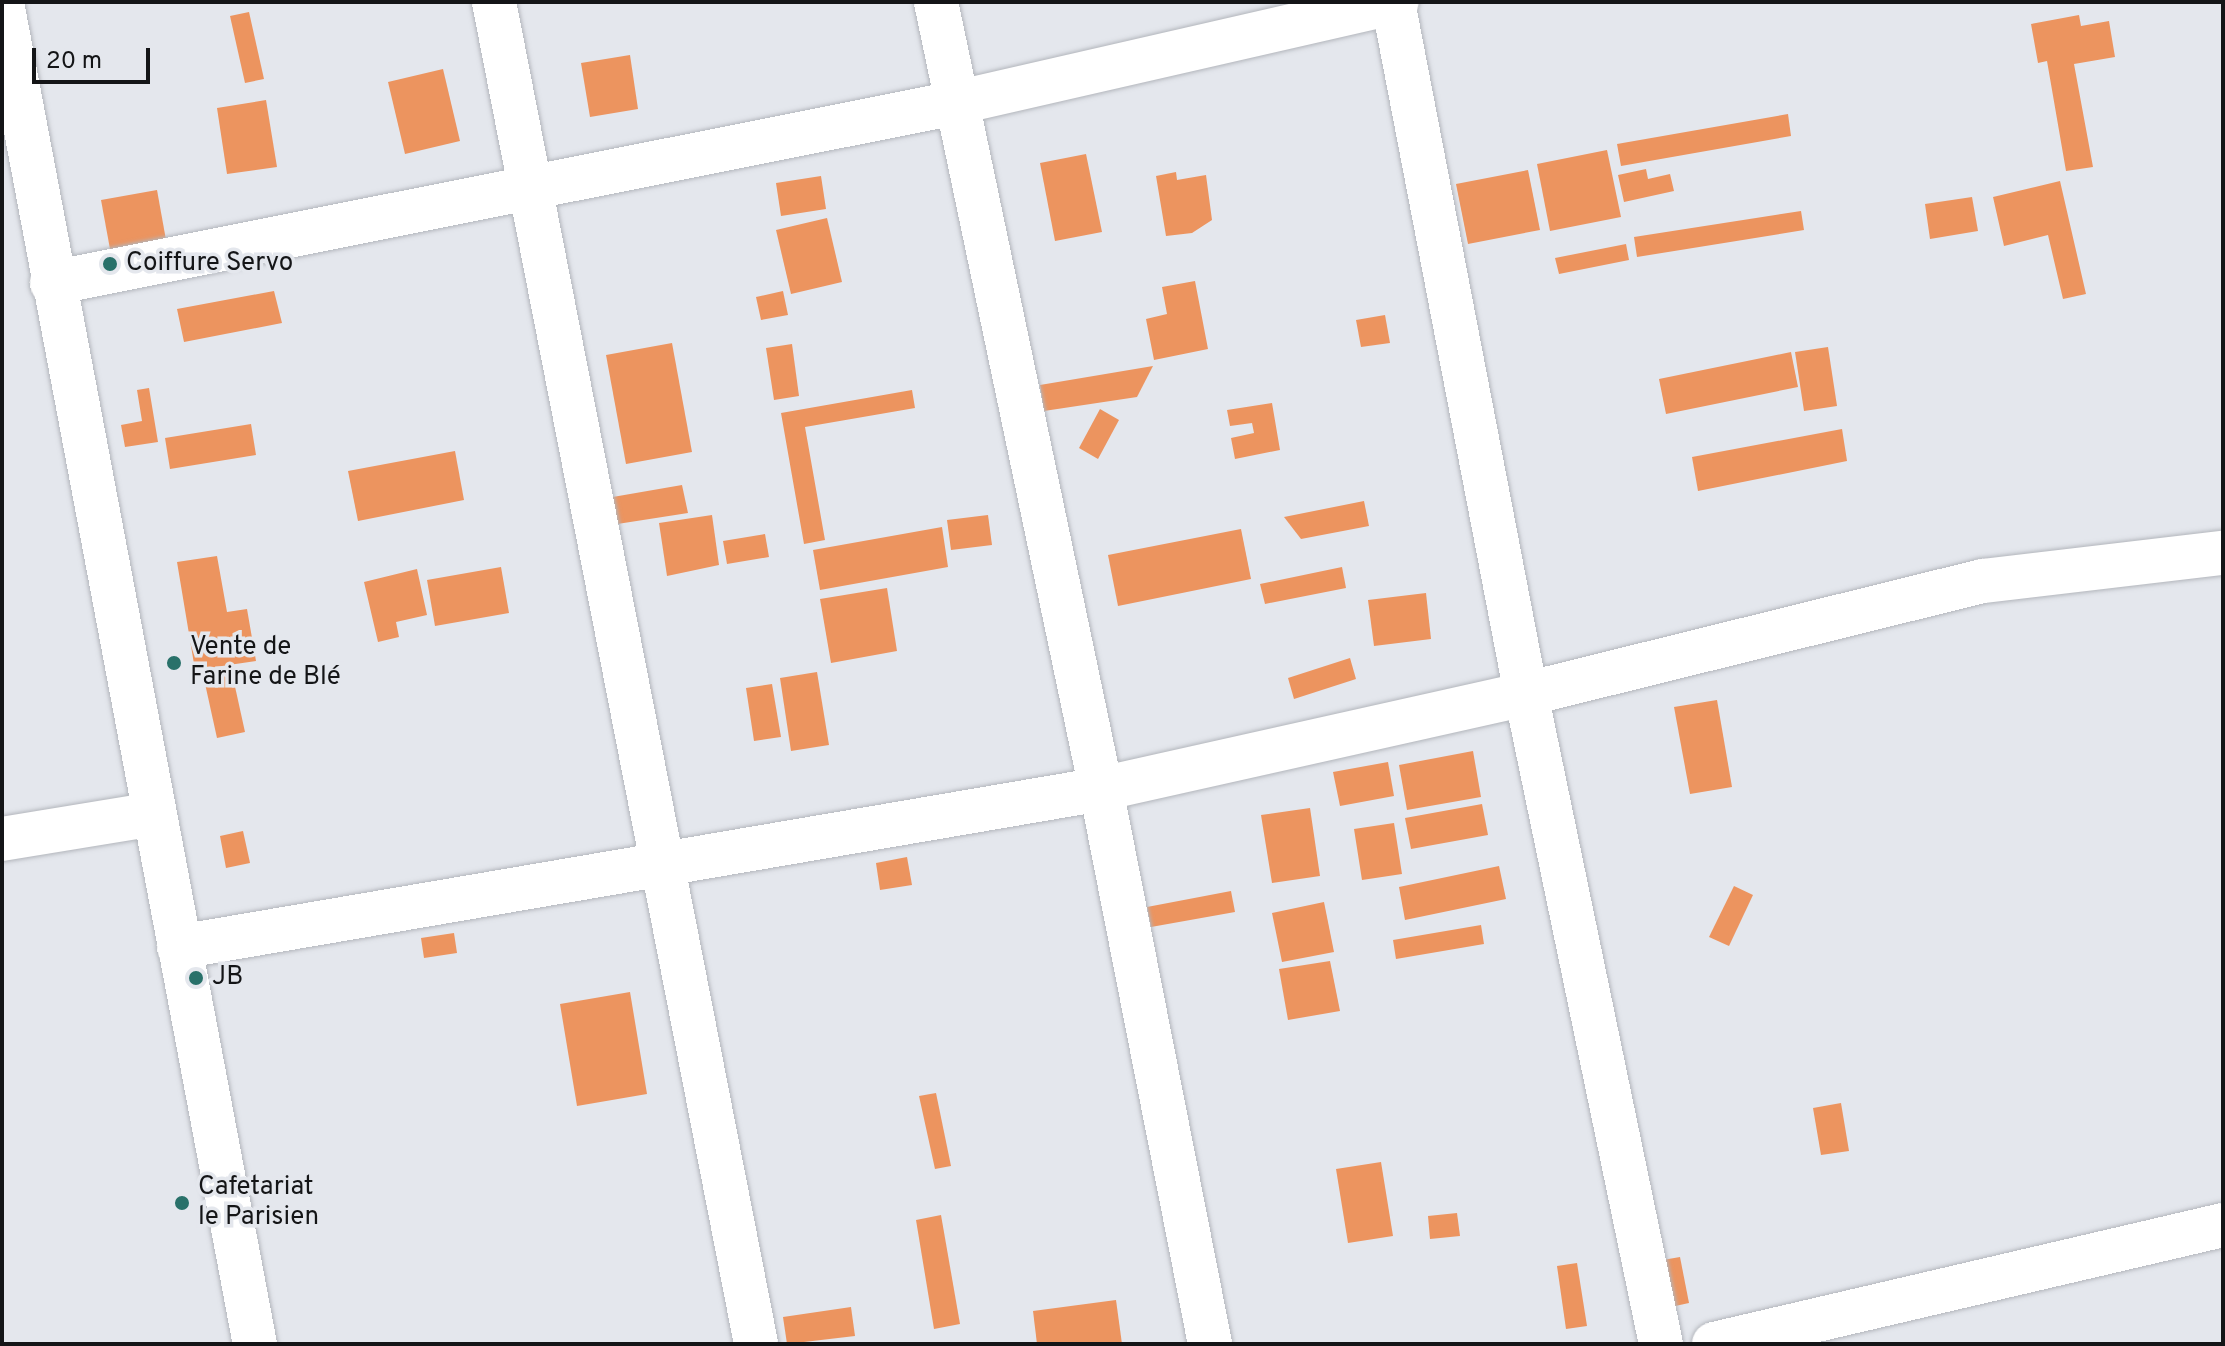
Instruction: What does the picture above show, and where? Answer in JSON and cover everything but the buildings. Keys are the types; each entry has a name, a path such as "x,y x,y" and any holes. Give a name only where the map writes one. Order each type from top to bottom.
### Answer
{"street":[{"path":"494,2 756,1344"},
{"path":"936,2 1101,789 1210,1344"},
{"path":"52,283 955,103 1394,2 1526,694 1661,1344"},
{"path":"2,3 14,152 52,283 255,1344"},
{"path":"179,947 663,867 1101,789 1526,694 1983,581 2223,553"},
{"path":"2,839 154,814"},
{"path":"1714,1344 2223,1225"}],"place":[{"name":"Coiffure Servo","path":"110,264"},
{"name":"Vente de Farine de Blé","path":"174,663"},
{"name":"JB","path":"196,978"},
{"name":"Cafetariat le Parisien","path":"182,1203"}]}
